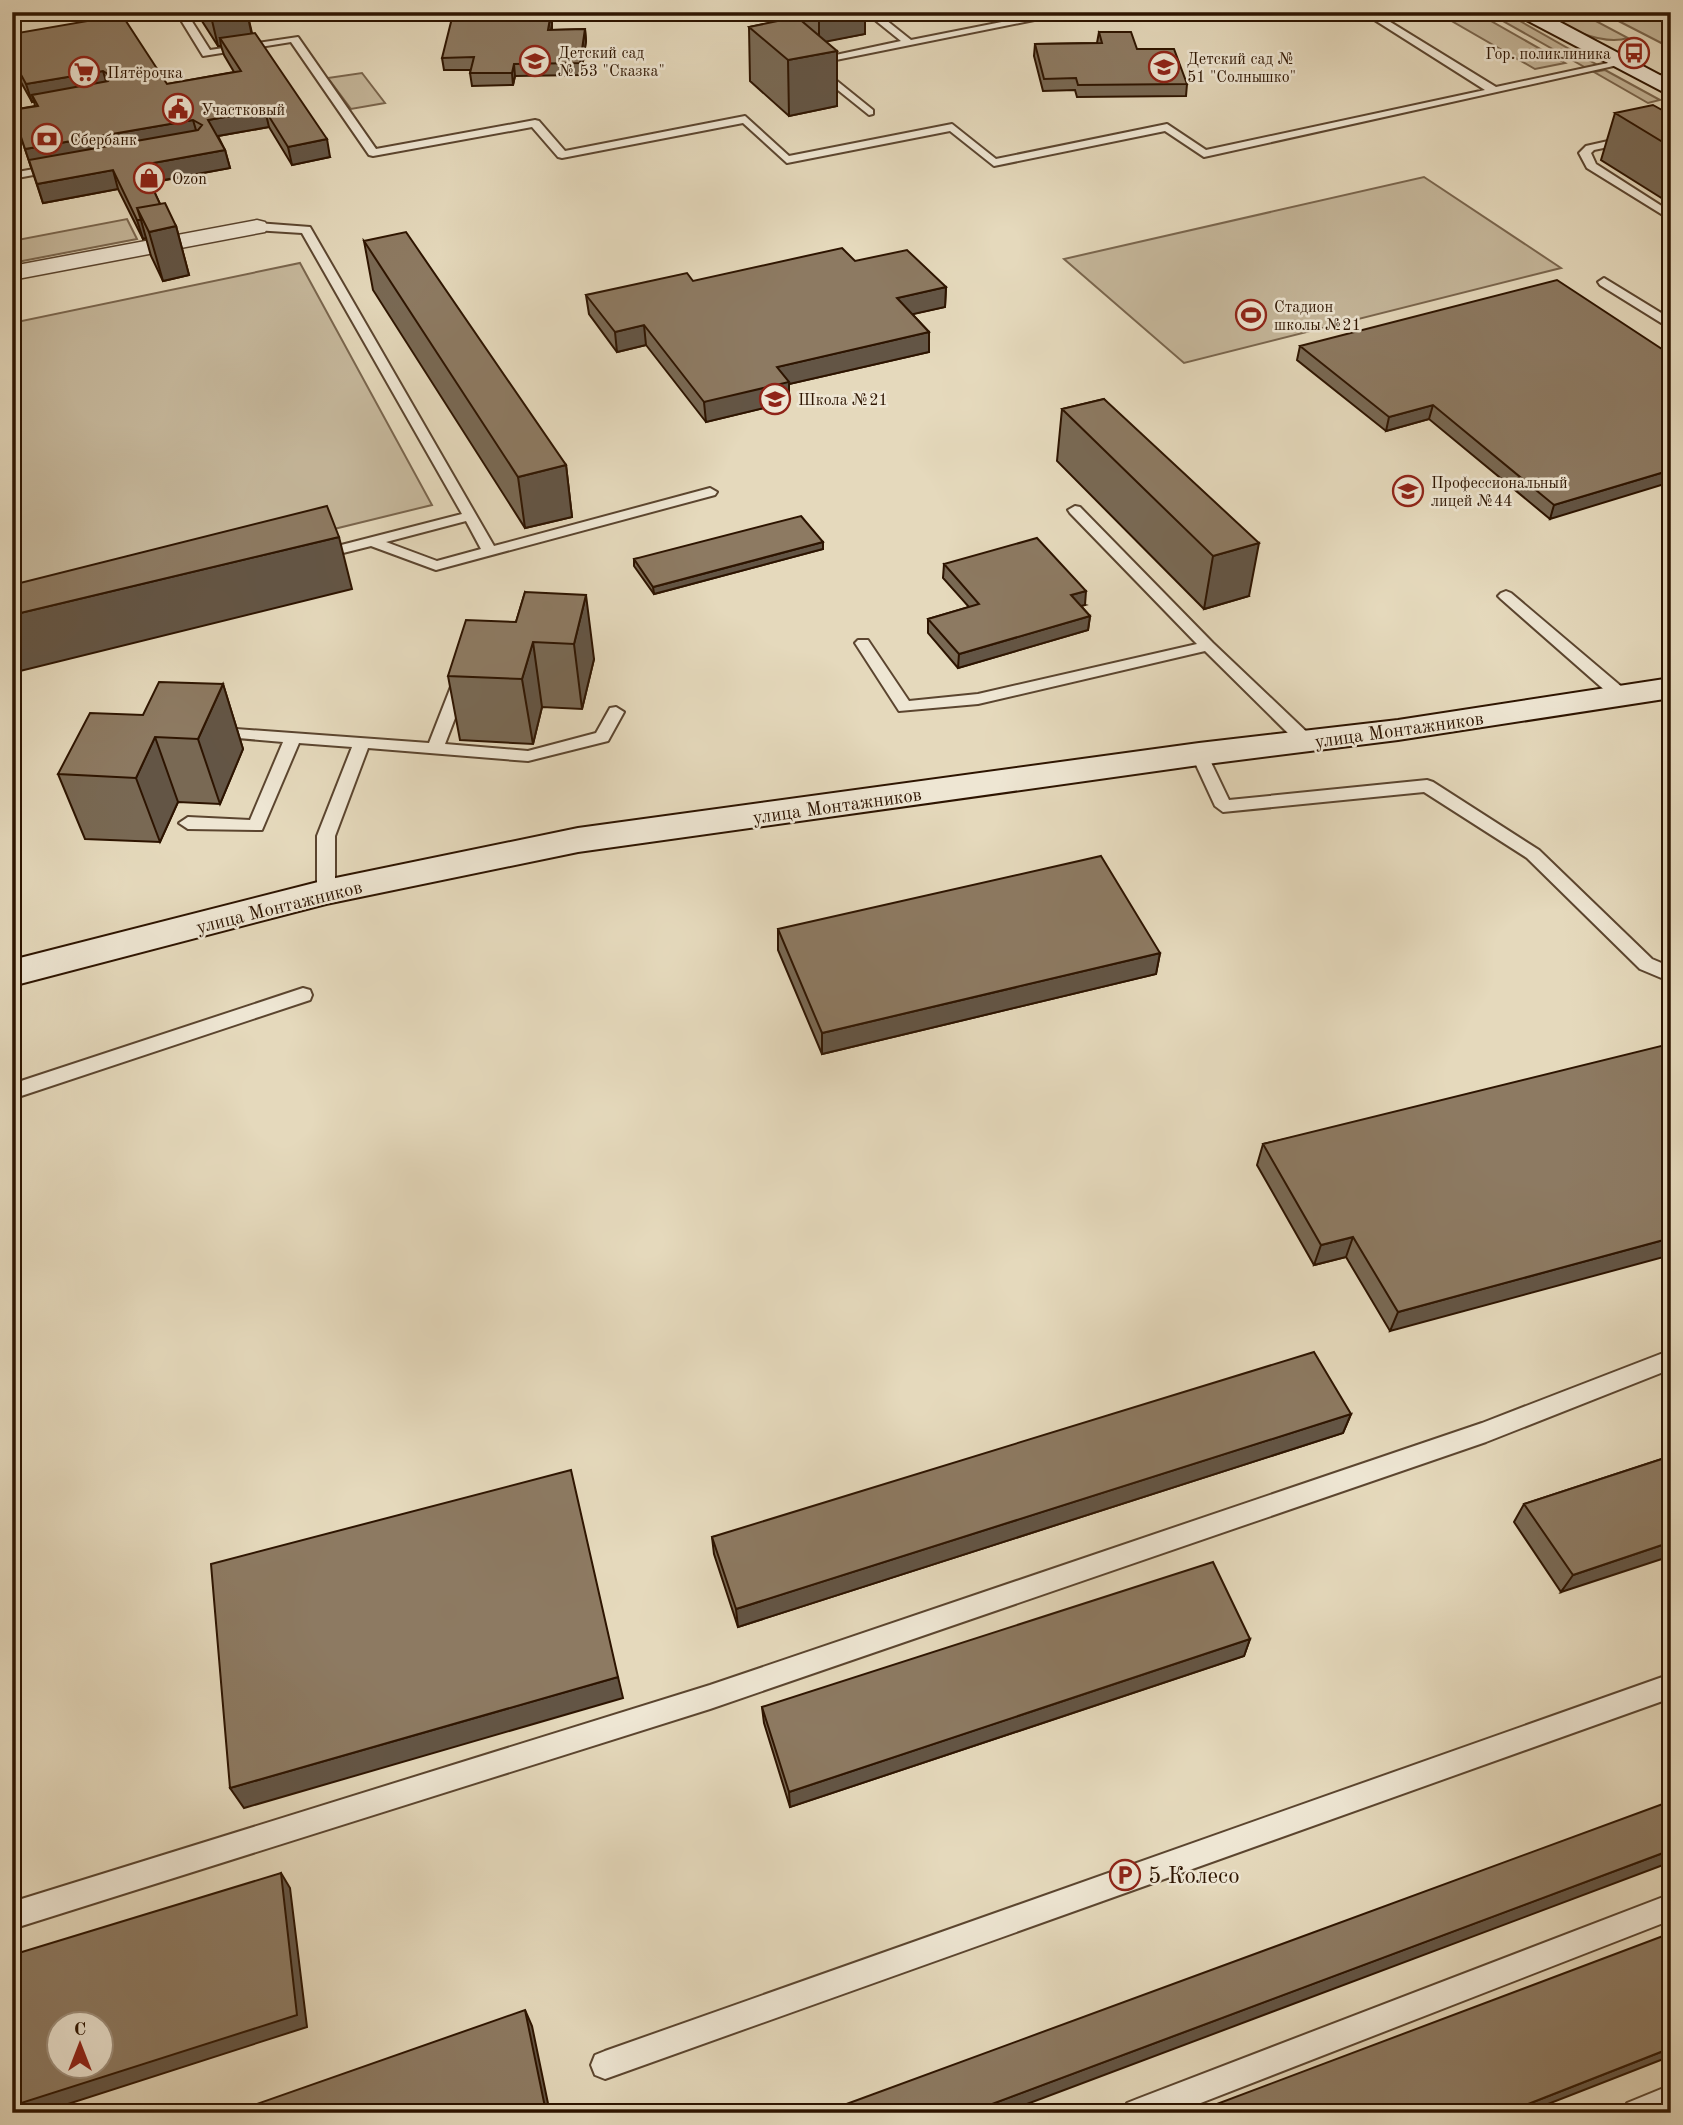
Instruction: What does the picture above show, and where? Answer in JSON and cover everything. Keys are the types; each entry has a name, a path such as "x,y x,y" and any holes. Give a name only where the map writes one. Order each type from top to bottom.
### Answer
{"street":[{"path":"1526,12 1622,63 1665,82"},
{"path":"12,273 257,227"},
{"name":"улица Монтажников","path":"12,973 326,892 578,840 1307,741 1671,688"}],"lane":[{"path":"82,25 159,12"},
{"path":"870,12 909,43"},
{"path":"869,112 808,62 1069,12"},
{"path":"1367,12 1495,91"},
{"path":"1663,12 1671,16"},
{"path":"188,16 207,54 294,39 373,153 535,122 562,155 745,119 787,160 951,127 995,163 1167,127 1204,154 1622,63"},
{"path":"1671,141 1657,133 1590,148 1585,153 1591,166 1671,216"},
{"path":"12,176 66,166"},
{"path":"257,227 306,230 490,552"},
{"path":"1604,282 1671,325"},
{"path":"373,541 436,566 710,492"},
{"path":"1075,510 1208,646 1307,741"},
{"path":"306,558 470,516"},
{"path":"1506,596 1623,696"},
{"path":"863,643 905,707 978,699 1208,646"},
{"path":"434,750 465,670"},
{"path":"204,730 528,757 602,737 616,712"},
{"path":"188,823 256,826 292,739"},
{"path":"326,892 326,836 361,744"},
{"path":"1199,754 1223,806 1427,786 1533,854 1646,964 1671,975"},
{"path":"12,1092 303,995"},
{"path":"12,1916 710,1697 1486,1433 1671,1359"},
{"path":"606,2065 1671,1686"},
{"path":"1137,2113 1671,1907"},
{"path":"1637,2113 1671,2098"}],"shaded area":[{"path":"1436,12 1475,12 1565,63 1535,69"},
{"path":"1487,12 1504,12 1601,67 1588,69"},
{"path":"1538,12 1579,12 1628,38 1606,40 1594,37"},
{"path":"1601,12 1651,12 1671,23 1671,48"},
{"path":"1605,70 1660,100 1648,103 1594,72"},
{"path":"362,73 385,103 351,109 328,78"},
{"name":"Стадион школы №21","path":"1424,177 1561,268 1184,363 1064,259"},
{"path":"127,219 137,239 12,263 12,241"},
{"path":"300,263 432,505 12,608 12,323"}],"building":[{"path":"551,13 548,30 585,29 580,63 514,64 512,73 470,73 474,57 442,58 453,14"},
{"path":"122,15 167,84 241,71 220,38 255,33 327,139 288,147 265,110 208,120 225,150 142,165 160,204 137,208 141,220 137,220 113,170 37,184 29,160 198,130 202,125 193,120 25,149 12,110 38,106 32,95 108,81 111,76 103,71 26,84 12,58 12,34"},
{"path":"797,17 837,51 788,60 749,27"},
{"path":"1099,32 1131,32 1137,49 1174,49 1187,84 1078,85 1076,78 1044,79 1035,44 1102,43"},
{"path":"1653,105 1671,115 1671,147 1615,113"},
{"path":"165,203 176,226 149,232 137,208"},
{"path":"406,232 566,465 518,477 364,241"},
{"path":"842,248 855,261 907,250 946,287 897,298 929,332 777,367 789,382 704,402 644,325 615,332 586,295 687,273 693,281"},
{"path":"1557,280 1671,355 1671,470 1554,505 1433,405 1389,417 1300,346"},
{"path":"1104,399 1259,543 1213,556 1062,409"},
{"path":"327,506 339,537 12,615 12,585"},
{"path":"801,516 823,542 653,587 634,559"},
{"path":"1037,538 1086,591 1071,595 1090,616 959,654 928,619 979,604 944,564"},
{"path":"525,592 586,595 574,644 533,642 522,679 448,676 466,620 516,622"},
{"path":"159,682 223,684 198,739 155,737 136,778 58,774 90,713 143,715"},
{"path":"1101,856 1160,953 822,1033 778,929"},
{"path":"1665,1045 1671,1052 1671,1238 1398,1312 1353,1237 1321,1245 1263,1144"},
{"path":"1314,1352 1351,1414 736,1609 712,1537"},
{"path":"1671,1456 1671,1542 1573,1575 1524,1504"},
{"path":"571,1470 618,1677 230,1788 211,1564"},
{"path":"1213,1562 1250,1639 789,1792 762,1707"},
{"path":"1671,1801 1671,1850 968,2113 822,2113"},
{"path":"281,1873 297,2015 116,2073 116,2010 46,2010 46,2080 93,2080 12,2106 12,1955"},
{"path":"1671,1933 1671,2048 1505,2113 1193,2113"},
{"path":"525,2010 545,2107 527,2113 231,2113"}],"place":[{"name":"Гор. поликлиника","path":"1634,53"},
{"name":"Детский сад № 53 \"Сказка\"","path":"535,61"},
{"name":"Детский сад № 51 \"Солнышко\"","path":"1164,67"},
{"name":"Пятёрочка","path":"84,72"},
{"name":"Участковый","path":"178,109"},
{"name":"Сбербанк","path":"47,139"},
{"name":"Ozon","path":"149,178"},
{"name":"Стадион школы №21","path":"1251,315"},
{"name":"Школа №21","path":"775,399"},
{"name":"Профессиональный лицей №44","path":"1408,491"},
{"name":"5 Колесо","path":"1125,1875"}]}
